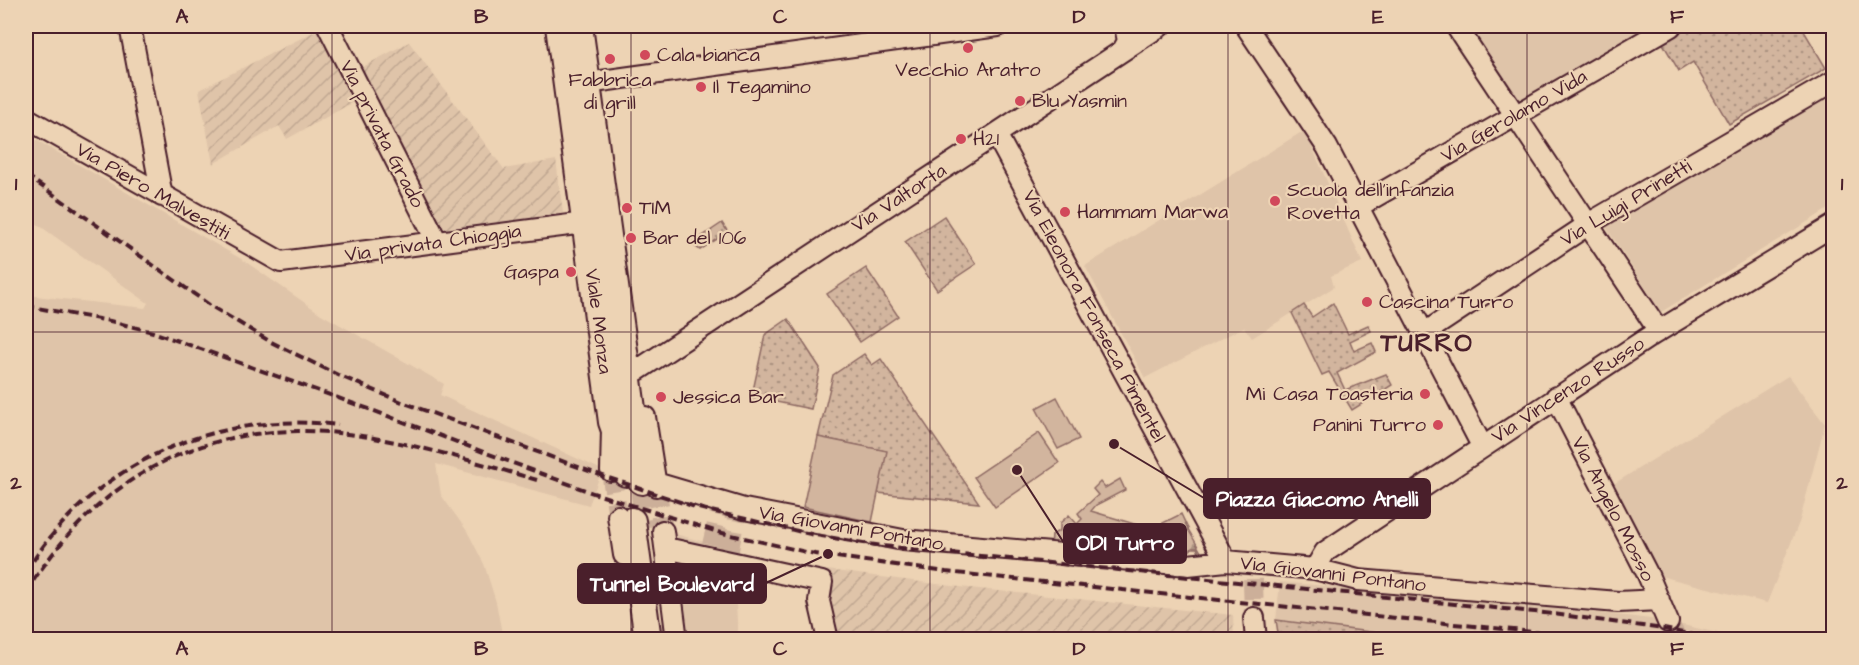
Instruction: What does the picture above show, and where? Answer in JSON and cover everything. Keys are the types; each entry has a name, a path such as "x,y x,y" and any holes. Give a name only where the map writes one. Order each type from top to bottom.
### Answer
{"main road":[{"name":"Viale Monza","path":"559,26 577,84 596,222 612,422 622,450 638,479"},
{"name":"Viale Monza","path":"577,84 579,26"},
{"name":"Viale Monza","path":"596,222 632,365 638,479"},
{"path":"645,529 642,602 648,639"},
{"path":"645,529 664,639"}],"street":[{"path":"130,26 162,196"},
{"name":"Via privata Grado","path":"328,26 437,242"},
{"path":"577,84 998,26"},
{"path":"1123,50 1128,41 1125,26"},
{"name":"Via Valtorta","path":"632,365 996,134 1160,26"},
{"path":"1246,26 1323,140 1482,446"},
{"path":"1456,26 1659,331"},
{"name":"Via Gerolamo Vida","path":"1357,207 1671,26"},
{"name":"Via Luigi Prinetti","path":"1423,334 1588,224 1833,81"},
{"name":"Via Piero Malvestiti","path":"26,118 281,262"},
{"name":"Via Eleonora Fonseca Pimentel","path":"996,134 1226,561"},
{"name":"Via privata Chioggia","path":"281,262 596,222"},
{"name":"Via Vincenzo Russo","path":"1315,569 1325,552 1482,446 1659,331 1833,225"},
{"name":"Via Angelo Mosso","path":"1556,397 1668,622"},
{"name":"Via Giovanni Pontano","path":"638,479 729,507 844,530 923,542 1188,565 1226,561 1253,572 1315,569 1358,580 1618,602 1659,600"},
{"path":"645,529 719,554 822,582 819,601 828,639"},
{"path":"645,529 677,639"},
{"path":"1254,618 1256,639"}],"shaded area":[{"path":"325,26 355,71 409,42 504,169 556,160 563,213 438,239 366,95 287,139 279,126 213,164 199,90"},
{"path":"1461,26 1659,26 1516,108"},
{"path":"1833,94 1833,206 1661,312 1606,227"},
{"path":"1300,133 1306,133 1362,262 1331,276 1334,287 1252,338 1244,327 1145,378 1085,266"},
{"path":"26,134 243,260 321,314 444,384 440,395 602,470 589,505 436,464 441,495 467,531 484,564 496,602 503,639 26,639 26,295 145,308 148,303 26,216"},
{"path":"1788,376 1825,424 1800,520 1767,603 1660,576 1612,485"},
{"path":"668,532 733,550 738,639 683,639"},
{"path":"827,570 960,587 1233,615 1234,639 830,639 821,603"},
{"path":"1280,582 1519,603 1659,620 1670,639 1392,639 1392,635 1276,620"},
{"path":"1678,624 1718,633 1744,639 1687,639"}],"green space":[{"path":"1690,26 1801,26 1826,68 1729,124 1693,62 1679,71 1662,42"},
{"path":"944,216 976,264 937,290 905,242"},
{"path":"722,223 728,232 700,250 689,242 695,241"},
{"path":"866,268 898,316 860,342 827,294"},
{"path":"1333,303 1348,334 1368,325 1371,331 1350,341 1354,351 1372,343 1376,352 1337,373 1345,390 1386,374 1392,385 1352,410 1329,372 1322,375 1292,313 1304,305 1312,317"},
{"path":"788,319 820,368 811,409 767,400 766,403 751,400 765,335"},
{"path":"864,354 872,365 881,359 979,503 878,493 886,451 818,437 833,375"},
{"path":"1057,397 1079,439 1058,449 1036,408"},
{"path":"1039,433 1059,463 995,507 974,477"},
{"path":"818,437 887,451 872,522 803,507"},
{"path":"1120,479 1125,490 1096,505 1091,511 1151,529 1181,514 1188,529 1169,559 1051,548 1052,535 1060,530 1060,523 1069,515 1077,524 1082,519 1078,513 1098,495 1093,489 1100,482 1105,488"},
{"path":"1188,529 1201,552 1200,555 1197,548 1192,548 1187,554 1189,559 1169,559"},
{"path":"1276,620 1393,635 1392,639 1279,639"}],"tunnel":[{"path":"611,471 618,516"},
{"path":"642,481 648,527"},
{"path":"656,486 663,531"},
{"path":"712,545 721,507"},
{"path":"729,550 736,511"},
{"path":"1253,579 1254,618"},
{"path":"1668,622 1678,640"}],"railway":[{"path":"26,175 211,306 271,342 338,375 402,402 600,475 698,508 815,535 882,546 1554,614 1664,629 1717,640"},
{"path":"26,306 110,321 153,332 369,409 593,493 718,532 815,554 946,572 1611,640"},
{"path":"26,572 53,534 85,501 121,474 160,452 202,436 246,426 292,423 338,425"},
{"path":"26,592 78,525 107,498 140,475 175,456 213,443 254,434 298,431 357,435 419,447 537,480"}],"place":[{"name":"Vecchio Aratro","path":"968,48"},
{"name":"Cala bianca","path":"645,55"},
{"name":"Fabbrica di grill","path":"610,59"},
{"name":"Il Tegamino","path":"701,87"},
{"name":"Blu Yasmin","path":"1020,101"},
{"name":"H21","path":"961,139"},
{"name":"Scuola dell'infanzia Rovetta","path":"1275,201"},
{"name":"TIM","path":"627,208"},
{"name":"Hammam Marwa","path":"1065,212"},
{"name":"Bar del 106","path":"631,238"},
{"name":"Gaspa","path":"571,272"},
{"name":"Cascina Turro","path":"1367,302"},
{"name":"Mi Casa Toasteria","path":"1425,394"},
{"name":"Jessica Bar","path":"661,397"},
{"name":"Panini Turro","path":"1438,425"},
{"name":"Piazza Giacomo Anelli","path":"1114,444"},
{"name":"ODI Turro","path":"1017,470"},
{"name":"Tunnel Boulevard","path":"828,554"}],"district":[{"name":"TURRO","path":"1427,343"}]}
